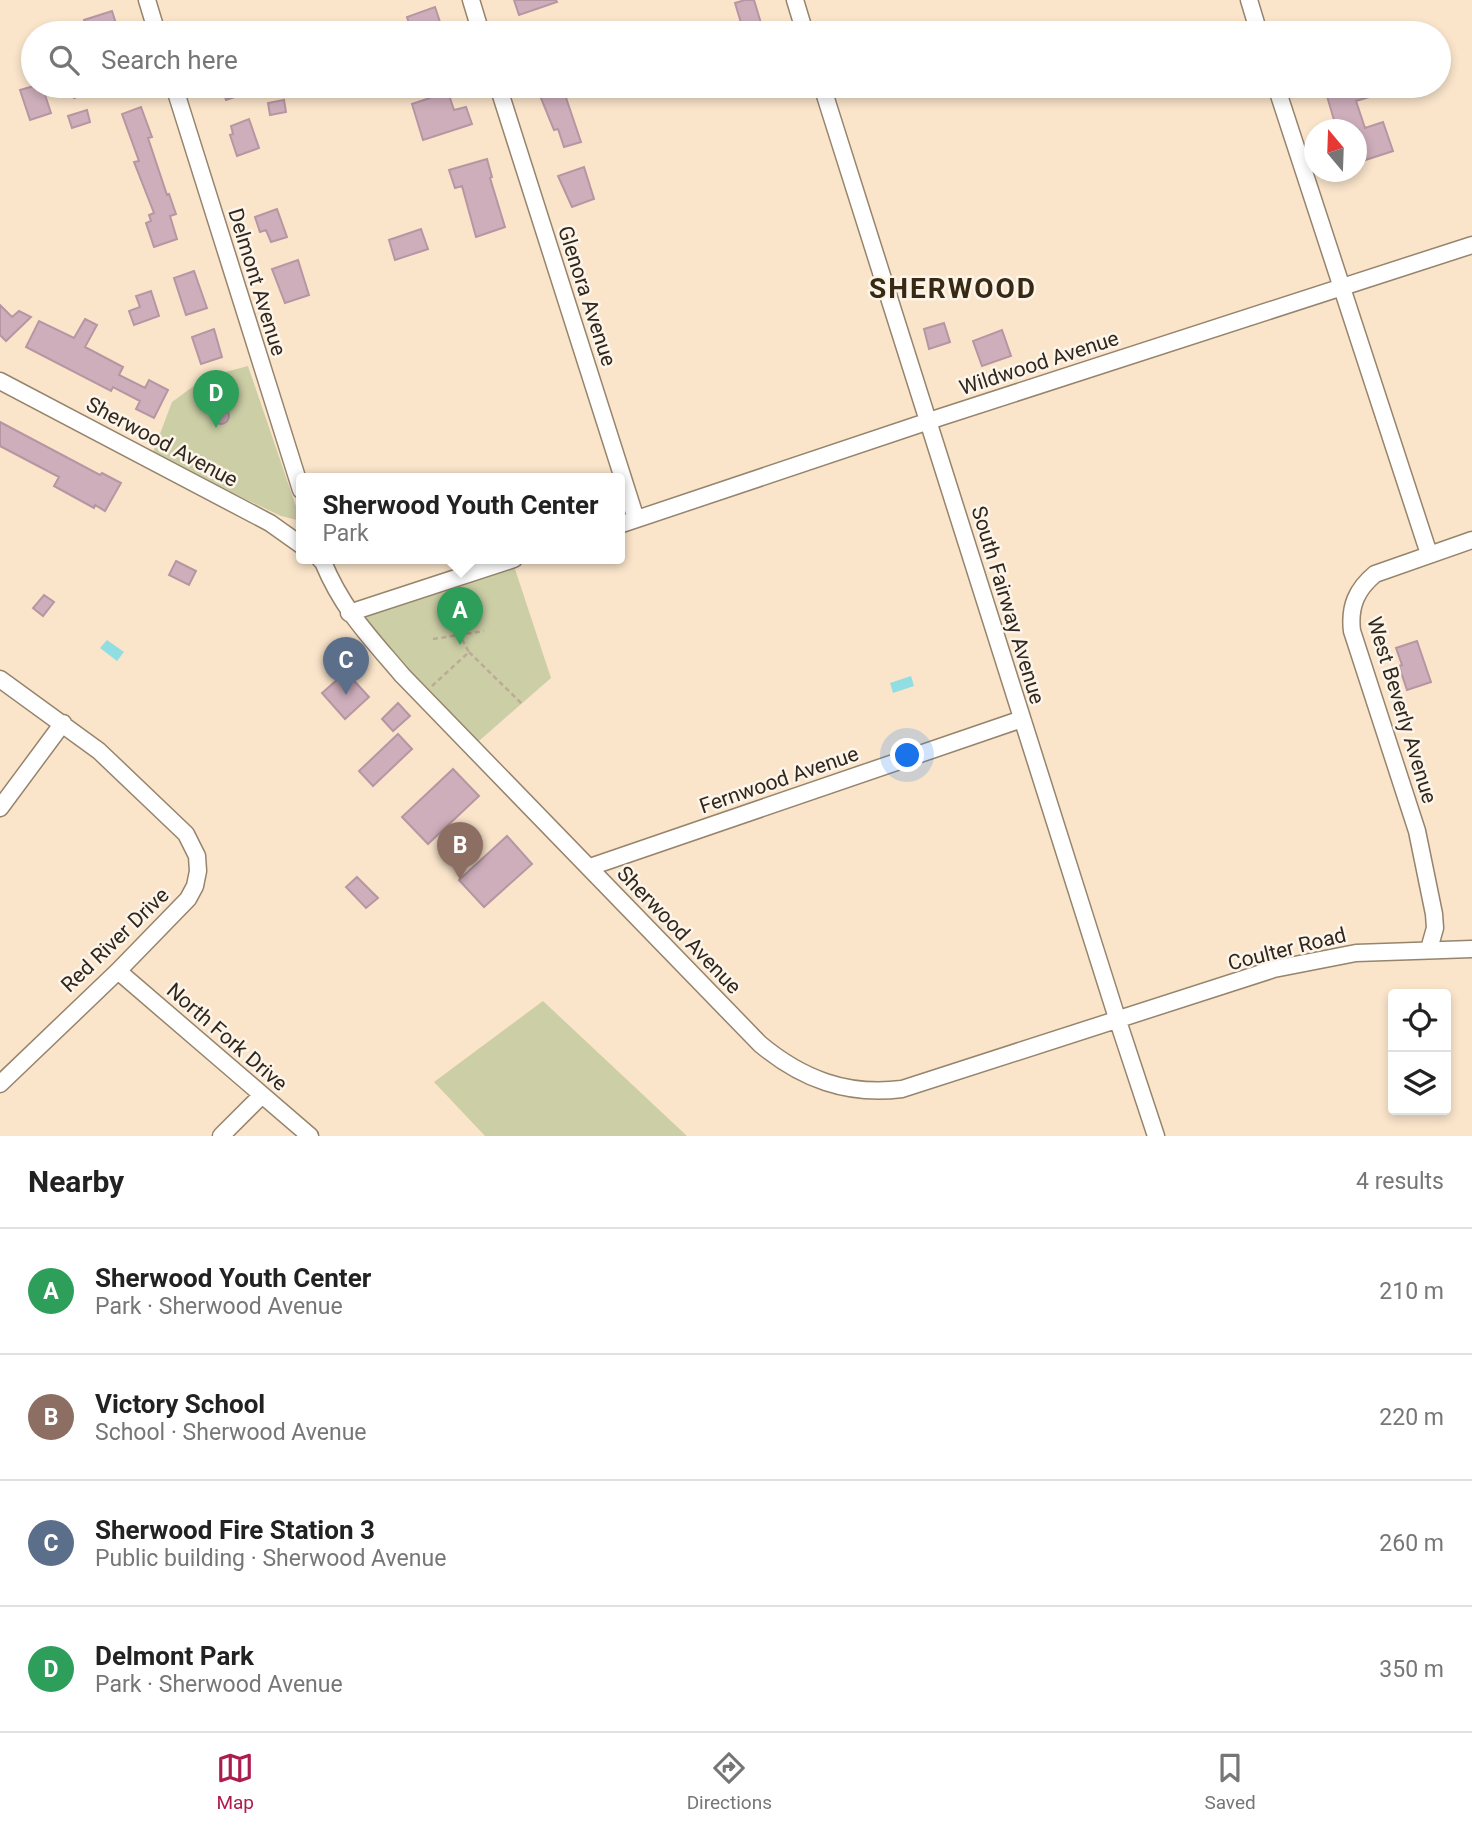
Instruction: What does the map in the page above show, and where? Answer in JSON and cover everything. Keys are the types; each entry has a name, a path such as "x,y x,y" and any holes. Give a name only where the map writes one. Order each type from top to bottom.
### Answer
{"street":[{"path":"147,0 153,21"},
{"path":"471,0 477,21"},
{"path":"795,0 801,21"},
{"path":"1249,0 1255,21"},
{"name":"Delmont Avenue","path":"178,98 296,474"},
{"name":"Glenora Avenue","path":"502,98 621,473"},
{"name":"South Fairway Avenue","path":"826,98 1116,1018 1156,1136"},
{"path":"1280,98 1429,554"},
{"name":"Wildwood Avenue","path":"625,523 1472,245"},
{"name":"Sherwood Avenue","path":"0,381 270,523 296,541"},
{"name":"Glenora Avenue","path":"625,484 636,519"},
{"name":"West Beverly Avenue","path":"1429,949 1435,928 1434,914 1417,831 1351,622 1352,607 1356,594 1375,574 1472,540"},
{"name":"Sherwood Avenue","path":"324,564 349,613 421,695 760,1044 800,1073 838,1087 860,1091 881,1092 916,1086 1116,1018"},
{"path":"349,613 499,564"},
{"name":"Red River Drive","path":"0,679 99,751 186,834 197,856 197,878 188,899 118,971 0,1084"},
{"name":"Fernwood Avenue","path":"590,867 1022,719"},
{"path":"0,808 63,723"},
{"name":"Coulter Road","path":"1116,1018 1274,969 1318,959 1356,953 1472,949"},
{"name":"North Fork Drive","path":"118,971 310,1136"},
{"path":"220,1136 262,1095"}],"path":[{"path":"445,610 470,652 522,704"},
{"path":"433,639 484,631"},
{"path":"421,695 470,652"}],"green space":[{"path":"248,366 296,506 296,520 281,516 152,455 172,402 206,377"},
{"path":"500,564 513,564 551,678 472,747 349,613"},
{"path":"543,1001 687,1136 485,1136 434,1082"}],"water":[{"path":"107,640 124,652 117,661 100,648"},
{"path":"911,676 914,686 893,693 890,683"}],"building":[{"path":"514,0 556,0 557,2 519,15"},
{"path":"754,0 760,21 740,21 735,3"},
{"path":"435,7 440,21 408,21 407,17"},
{"path":"112,11 115,21 84,21"},
{"path":"23,98 46,98 51,113 30,120"},
{"path":"430,98 450,98 454,110 466,107 472,124 423,140 412,104"},
{"path":"541,98 566,98 581,142 564,147 558,129 554,130"},
{"path":"1328,98 1366,98 1356,101 1362,119 1334,119"},
{"path":"284,100 286,112 270,115 268,103"},
{"path":"141,107 152,137 148,138 176,214 170,216 177,239 154,247 146,223 151,221 149,215 154,213 134,162 139,161 122,114"},
{"path":"87,110 90,122 72,128 68,116"},
{"path":"249,119 259,148 237,156 230,135 233,134 231,126"},
{"path":"1383,122 1393,151 1367,159 1367,127"},
{"path":"487,159 505,227 476,237 462,186 455,188 449,170"},
{"path":"584,167 594,199 572,207 558,176"},
{"path":"277,209 287,237 271,242 266,230 260,232 255,217"},
{"path":"421,229 428,249 395,260 389,240"},
{"path":"298,260 309,295 285,303 272,269"},
{"path":"194,271 207,308 186,315 174,278"},
{"path":"151,291 159,316 134,325 129,311 140,307 136,296"},
{"path":"0,305 12,317 19,311 31,317 6,341 0,335"},
{"path":"85,319 97,325 85,347 123,367 119,375 145,388 149,380 168,390 154,418 136,409 140,401 113,387 111,391 26,347 39,321 74,338"},
{"path":"944,323 950,342 929,349 924,329"},
{"path":"214,329 222,357 201,364 192,337"},
{"path":"1002,330 1011,356 982,366 973,341"},
{"path":"221,408 229,416 221,424 213,416"},
{"path":"0,422 100,475 102,473 121,483 105,511 95,505 94,508 54,486 59,477 0,446"},
{"path":"176,561 196,571 189,585 169,575"},
{"path":"44,595 54,602 43,616 33,608"},
{"path":"1417,641 1431,682 1407,690 1396,648"},
{"path":"346,672 369,697 345,719 322,693"},
{"path":"398,703 410,716 393,731 382,719"},
{"path":"398,734 412,749 373,786 359,771"},
{"path":"453,769 479,796 428,844 402,817"},
{"path":"507,836 532,864 484,907 459,880"},
{"path":"357,877 378,898 366,908 346,887"}],"place":[{"name":"Delmont Park","path":"216,428"},
{"name":"Sherwood Youth Center","path":"460,645"},
{"name":"Sherwood Fire Station 3","path":"346,695"},
{"name":"Victory School","path":"460,880"}],"district":[{"name":"SHERWOOD","path":"953,288"}]}
